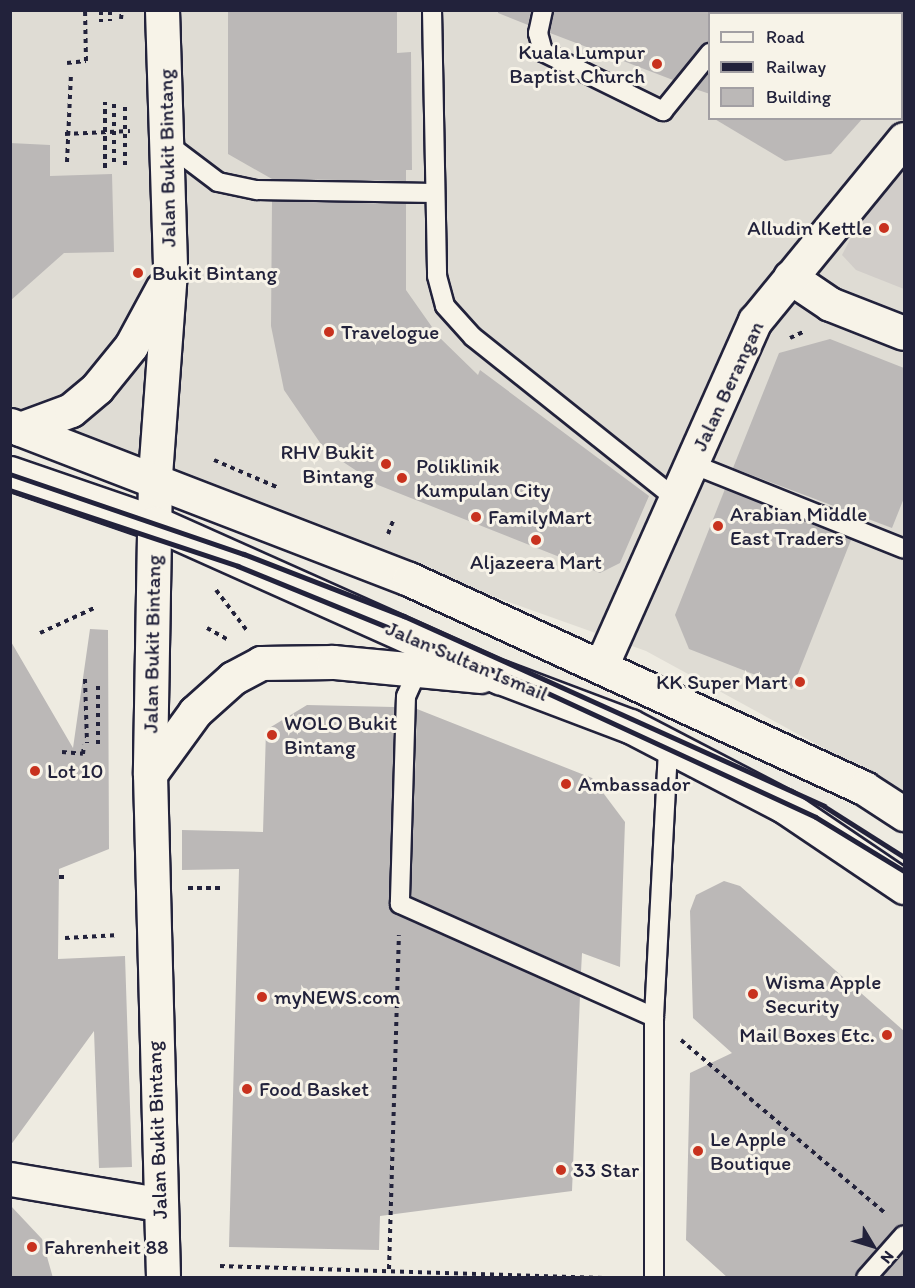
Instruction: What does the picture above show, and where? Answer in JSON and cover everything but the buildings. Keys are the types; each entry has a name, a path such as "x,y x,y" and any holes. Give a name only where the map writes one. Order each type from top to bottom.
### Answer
{"main road":[{"name":"Jalan Bukit Bintang","path":"162,10 168,138 170,271 155,477 150,774 158,1204 163,1278"},
{"name":"Jalan Berangan","path":"602,664 755,321 904,139"},
{"path":"15,427 71,410 97,388 152,313 170,271"},
{"path":"790,277 830,304 904,333"},
{"path":"15,427 155,477 602,664 864,788 904,814"},
{"name":"Jalan Sultan Ismail","path":"10,473 155,523 500,677 668,746 784,806 904,887"},
{"path":"150,774 195,712 233,678 261,663 333,662 416,674 500,677"},
{"path":"10,1179 158,1204"}],"lane":[{"path":"432,10 437,276 455,320 676,499"},
{"path":"543,10 538,33 543,52 663,111 708,55"},
{"path":"168,138 218,182 257,190 434,193"},
{"path":"692,464 904,549"},
{"path":"416,674 406,696 400,904 654,1017"},
{"path":"654,1278 654,1017 668,746"},
{"path":"866,1278 900,1229"}],"path":[{"path":"67,63 86,61 85,10"},
{"path":"101,10 101,22"},
{"path":"110,10 110,21"},
{"path":"122,10 122,19"},
{"path":"67,162 71,74"},
{"path":"105,102 105,168"},
{"path":"125,102 125,165"},
{"path":"114,104 114,165"},
{"path":"65,134 168,138"},
{"path":"214,460 290,492"},
{"path":"211,583 254,642"},
{"path":"40,633 94,608"},
{"path":"207,628 234,638"},
{"path":"243,637 251,636"},
{"path":"62,752 83,754 85,679"},
{"path":"98,682 98,744"},
{"path":"187,877 187,888 220,888"},
{"path":"389,1269 400,904"},
{"path":"654,1017 900,1229"},
{"path":"220,1266 389,1269 612,1278"}],"shaded area":[{"path":"11,11 904,11 904,792 646,651 11,424"},
{"path":"904,168 904,289 856,270 842,255 856,228"}],"railway":[{"path":"10,474 244,554 404,616 824,806 904,857"},
{"path":"10,490 238,566 537,688 816,817 904,871"}],"place":[{"name":"Kuala Lumpur Baptist Church","path":"657,64"},
{"name":"Alludin Kettle","path":"884,228"},
{"name":"Bukit Bintang","path":"138,273"},
{"name":"Travelogue","path":"329,332"},
{"name":"RHV Bukit Bintang","path":"386,464"},
{"name":"Poliklinik Kumpulan City","path":"402,478"},
{"name":"FamilyMart","path":"476,517"},
{"name":"Arabian Middle East Traders","path":"718,526"},
{"name":"Aljazeera Mart","path":"536,540"},
{"name":"KK Super Mart","path":"800,682"},
{"name":"WOLO Bukit Bintang","path":"272,735"},
{"name":"Lot 10","path":"35,771"},
{"name":"Ambassador","path":"566,784"},
{"name":"Wisma Apple Security","path":"753,994"},
{"name":"myNEWS.com","path":"262,997"},
{"name":"Mail Boxes Etc.","path":"887,1035"},
{"name":"Food Basket","path":"247,1089"},
{"name":"Le Apple Boutique","path":"698,1151"},
{"name":"33 Star","path":"561,1170"},
{"name":"Fahrenheit 88","path":"32,1247"}]}
